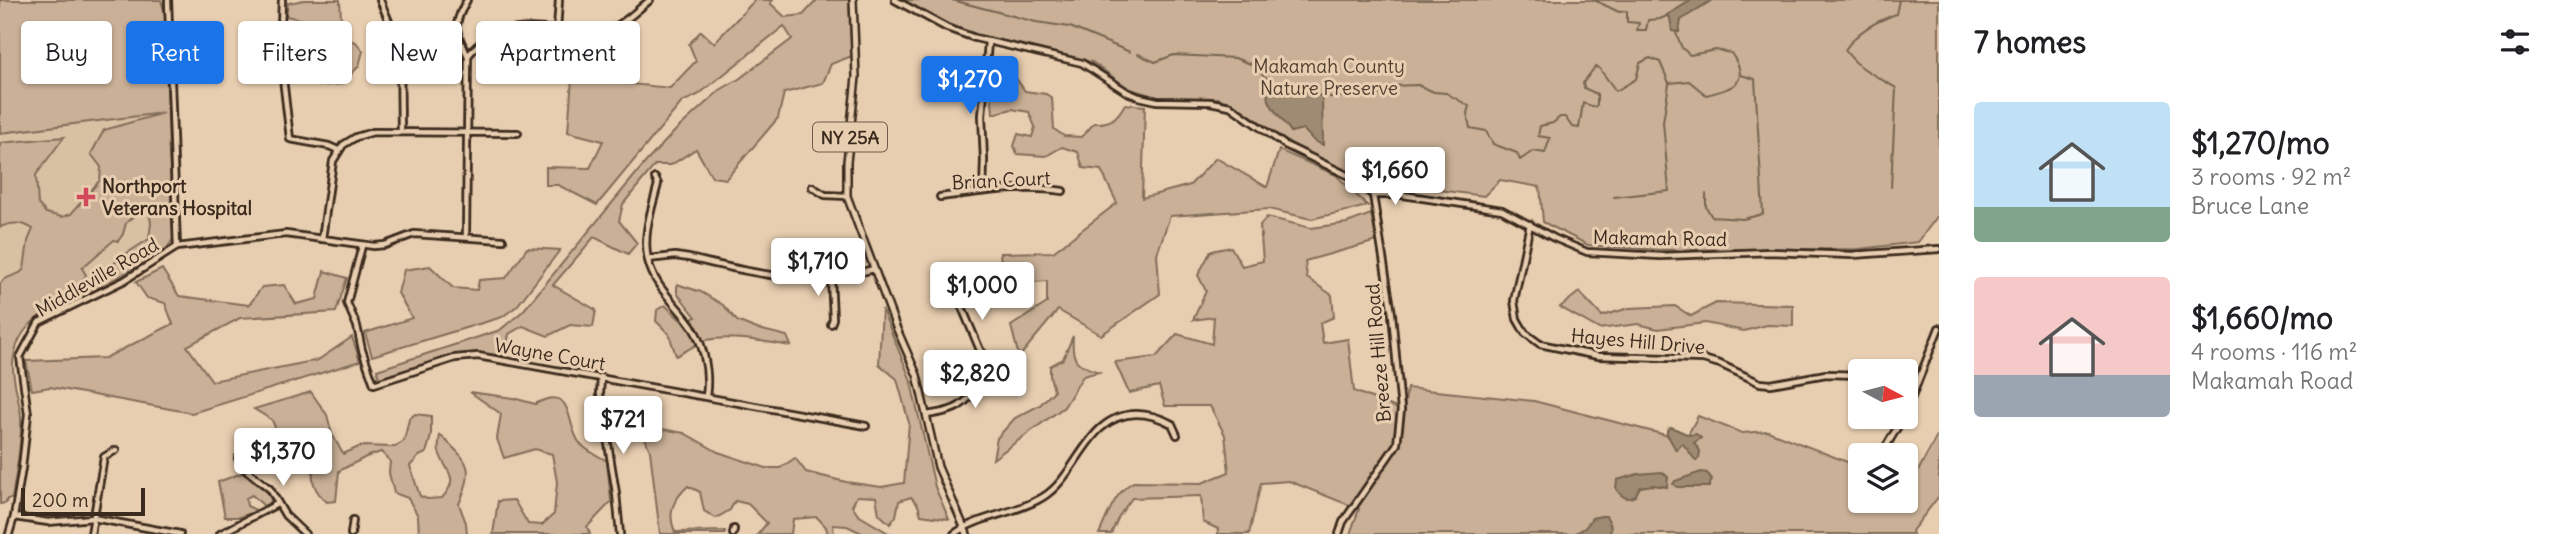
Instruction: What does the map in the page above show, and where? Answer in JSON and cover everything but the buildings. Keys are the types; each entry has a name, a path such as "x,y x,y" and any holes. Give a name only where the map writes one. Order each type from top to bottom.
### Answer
{"main road":[{"name":"NY 25A","path":"853,0 856,77 847,162 847,196 917,375 938,467 965,531"}],"street":[{"name":"Middleville Road","path":"9,534 24,453 28,409 20,357 39,322 125,280 177,247 168,0"},
{"path":"282,0 280,52 290,139 338,150"},
{"path":"380,0 400,48 401,132"},
{"path":"466,236 468,56 456,32 456,25 467,0"},
{"path":"557,21 559,0"},
{"path":"623,21 650,0"},
{"path":"895,0 947,28 988,42 1082,62 1126,92 1139,97 1157,101 1210,102 1230,106 1285,145 1349,176 1373,195"},
{"path":"982,191 982,116 988,42"},
{"path":"468,56 476,45"},
{"path":"322,239 330,174 338,150 365,134 518,133"},
{"path":"655,178 658,184 646,240 648,260 666,298 694,329 706,367 706,396"},
{"path":"811,187 825,195 847,196"},
{"name":"Brian Court","path":"940,197 982,191 1047,188 1063,191"},
{"name":"Makamah Road","path":"1373,195 1403,195 1502,210 1587,252 1660,256 1771,252 1856,255 1939,249"},
{"name":"Breeze Hill Road","path":"1339,534 1343,523 1397,444 1401,410 1392,314 1373,195"},
{"name":"Hayes Hill Drive","path":"1530,224 1514,300 1515,311 1525,333 1540,344 1598,356 1703,359 1760,383 1771,384 1826,373 1848,374"},
{"path":"177,247 286,233 362,246 384,245 414,233 503,240"},
{"name":"Wayne Court","path":"362,246 347,303 357,326 374,384 467,356 601,377 866,426"},
{"path":"648,260 675,256 766,276 831,277 874,269"},
{"path":"831,277 831,324"},
{"path":"952,299 961,305 980,350 996,367"},
{"path":"1918,382 1939,328"},
{"path":"927,415 949,411 961,405 996,367 1009,365"},
{"path":"601,377 600,394 617,493 620,534"},
{"path":"954,534 1031,503 1053,490 1092,437 1102,426 1113,420 1132,414 1154,417 1172,424 1177,435"},
{"path":"91,534 104,457 116,450"},
{"path":"238,458 245,469 270,489 277,504 305,534"},
{"path":"220,534 277,504"},
{"path":"14,517 48,522 93,518 180,534"},
{"path":"351,534 353,520"}],"shaded area":[{"path":"1692,0 1712,0 1681,20 1679,32 1672,31 1667,15"},
{"path":"1284,83 1322,96 1323,145 1314,141 1303,129 1291,132 1273,108 1267,92 1273,85"},
{"name":"Northport Veterans Hospital","path":"169,111 174,238 165,251 36,317 22,336 0,339 0,133"},
{"path":"1671,427 1701,438 1694,443 1700,451 1696,461 1683,444 1676,450 1667,434"},
{"path":"1662,472 1668,477 1667,487 1640,487 1635,496 1629,498 1616,488 1617,480 1638,474"},
{"path":"1701,472 1707,473 1712,479 1709,487 1677,487 1673,484 1675,481"},
{"path":"1606,516 1610,523 1609,534 1574,534 1585,528 1592,518"}],"green space":[{"path":"0,0 161,0 165,21 126,21 126,84 167,84 174,238 165,251 82,297 81,294 46,312 28,327 21,337 13,363 21,417 21,437 12,499 0,504 0,284 4,279 24,269 28,241 33,229 17,224 0,227 0,143 64,137 36,175 38,204 46,213 62,217 71,214 100,180 101,167 91,154 104,130 163,113 0,133","holes":["145,205 148,206 151,223 149,239 124,255 94,281 81,282 86,275 82,268 114,240 118,241 126,223"]},
{"path":"340,0 341,21 307,21 286,16 288,3"},
{"path":"755,0 773,0 770,3 785,17 803,15 817,0 849,0 852,56 831,64 823,83 784,93 778,118 726,179 712,177 696,149 671,165 655,165 623,204 619,221 637,243 628,254 594,237 553,285 596,310 593,327 570,325 548,336 523,326 509,334 505,356 462,354 379,379 377,370 500,330 523,311 645,163 676,130 720,90 792,39 784,26 698,95 682,102 597,205 558,185 546,185 546,167 590,168 603,141 568,132 572,84 631,84 670,88 696,61 689,44 701,31 714,43"},
{"name":"Makamah County Nature Preserve","path":"903,0 1939,0 1939,214 1918,242 1859,249 1658,250 1588,245 1543,222 1540,187 1500,180 1484,196 1386,183 1363,176 1360,179 1289,144 1256,119 1218,98 1156,97 1128,88 1092,62 1000,42 949,27"},
{"path":"352,41 363,51 359,66 352,73"},
{"path":"990,71 1013,74 1025,91 1046,94 1052,98 1054,129 1064,136 1082,137 1094,123 1113,119 1125,104 1145,106 1142,198 1190,185 1216,158 1267,187 1279,150 1336,175 1368,206 1311,219 1269,209 1170,216 1157,254 1160,294 1101,335 1058,310 1019,357 1011,326 1047,303 1047,281 1004,284 1000,253 1053,252 1117,203 1101,170 1083,168 1078,152 1062,147 1046,156 1017,154 1014,146 1018,134 1032,137 1035,127 1029,112 1012,109 993,114"},
{"path":"1371,214 1377,241 1305,261 1307,278 1332,295 1334,317 1320,323 1323,343 1348,339 1354,391 1404,411 1407,388 1534,401 1685,440 1698,416 1742,433 1768,431 1848,462 1848,513 1918,513 1918,471 1939,432 1939,496 1912,531 1913,534 1350,534 1359,509 1289,481 1261,483 1249,534 1218,534 1218,529 1203,522 1201,496 1132,498 1119,516 1111,534 1099,534 1116,498 1133,482 1202,483 1229,472 1225,435 1210,406 1165,406 1159,386 1129,393 1115,362 1156,357 1177,334 1212,344 1214,317 1193,320 1206,291 1198,275 1211,251 1231,247 1242,266 1263,261 1260,225 1267,217 1311,228 1347,223"},
{"path":"527,248 560,250 517,306 502,317 372,356 365,333 412,318 398,293 404,270 430,266 453,288 477,290 479,280 506,278"},
{"path":"162,269 179,296 249,305 262,287 284,285 296,304 317,299 324,271 347,278 336,312 240,318 187,346 212,381 318,360 352,337 360,361 192,413 50,387 32,390 26,361 105,358 173,324 165,303 147,298 136,282"},
{"path":"677,284 701,292 723,305 737,321 787,336 791,346 726,338 703,341 676,356 669,334 656,321 657,310 665,305 683,322 696,317 677,293"},
{"path":"1579,292 1602,316 1629,308 1675,306 1691,316 1716,303 1793,305 1793,326 1767,325 1744,331 1705,323 1658,329 1638,324 1599,329 1560,307"},
{"path":"882,309 910,378 935,487 949,519 921,515 918,505 911,497 899,501 896,516 890,524 879,514 876,497 857,496 852,506 858,515 890,534 864,534 847,526 833,525 834,534 828,534 826,527 817,517 793,519 791,534 758,534 767,523 748,504 735,501 730,510 716,518 704,511 700,492 688,486 673,507 675,532 725,531 725,534 660,534 650,451 640,425 684,433 718,452 766,468 780,468 795,458 806,472 846,482 881,487 904,483 909,423 897,379 879,364"},
{"path":"1073,336 1074,357 1085,367 1099,372 1083,376 1064,407 993,459 997,438 1015,418 1040,405 1054,391 1050,366 1063,359"},
{"path":"311,392 327,415 332,434 343,454 361,446 395,447 404,441 409,419 415,414 431,416 431,436 426,453 410,466 420,496 427,499 442,498 451,485 451,480 439,452 440,435 458,452 467,466 468,473 459,504 467,534 419,534 418,516 408,498 394,493 389,473 390,461 381,452 339,471 336,501 327,502 316,489 313,472 285,452 272,420 254,409"},
{"path":"470,392 535,404 548,399 562,402 581,445 607,461 611,502 587,527 590,534 493,534 498,501 514,500 528,524 542,525 554,514 557,482 552,454 535,449 504,458 497,439 501,414"},
{"path":"242,473 268,492 272,501 264,506 252,495 246,498 247,506 258,511 239,517 225,517 218,482"}],"waterway":[{"path":"952,0 1036,22 1070,27 1130,52"},
{"path":"1594,0 1619,12 1627,11 1627,22 1639,23 1637,30 1646,30 1648,20 1669,15"},
{"path":"1891,187 1896,88 1862,67 1845,50 1855,37 1867,28 1896,14 1899,0"},
{"path":"1329,97 1377,97 1390,86 1418,85 1434,92 1446,93 1469,106 1467,113 1470,128 1486,131 1493,144 1517,153 1520,160 1533,151 1545,153 1550,138 1538,136 1540,126 1565,117 1572,127 1579,128 1583,103 1594,107 1597,105 1597,94 1584,88 1583,83 1595,67 1599,68 1616,91 1636,79 1640,63 1650,58 1660,62 1669,83 1689,81 1706,95 1736,83 1740,71 1731,53 1716,50 1690,55 1682,48 1676,33"},
{"path":"1138,54 1155,62 1174,55 1235,58 1253,65 1275,86"},
{"path":"1706,194 1706,207 1712,217 1743,219 1763,214 1755,79 1741,75"},
{"path":"1614,197 1669,191 1663,122 1669,84"}],"place":[{"name":"Northport Veterans Hospital","path":"86,197"}]}
